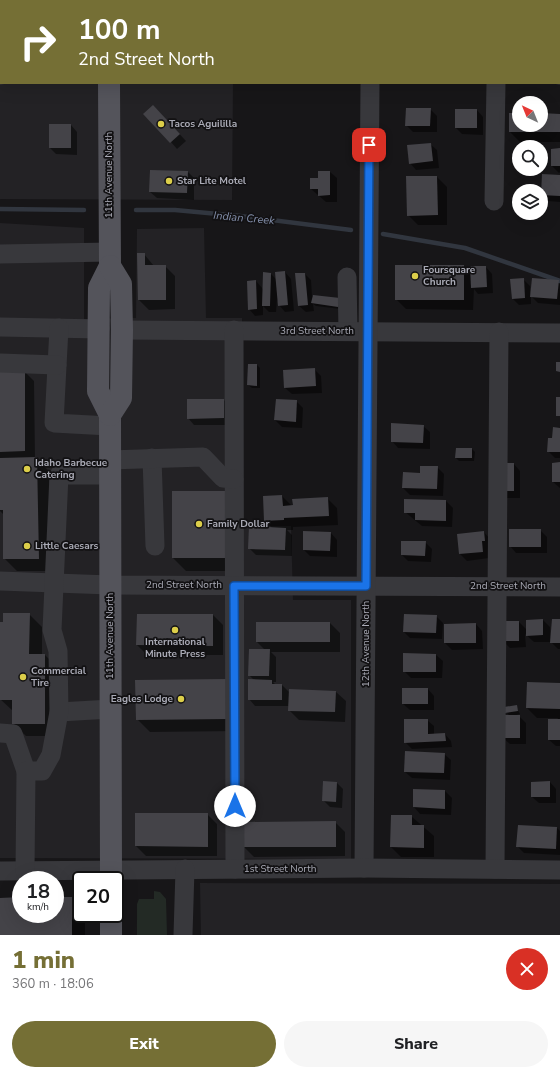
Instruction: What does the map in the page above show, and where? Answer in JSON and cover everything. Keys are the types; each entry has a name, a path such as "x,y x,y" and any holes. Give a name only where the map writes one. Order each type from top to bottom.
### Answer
{"main road":[{"name":"11th Avenue North","path":"109,84 110,259 99,288 100,329 98,391 110,421 111,871"},
{"path":"110,259 121,284 122,330 121,398 110,421"},
{"path":"111,923 111,935"}],"street":[{"name":"12th Avenue North","path":"364,868 370,84"},
{"path":"494,201 496,84"},
{"path":"0,254 110,259"},
{"path":"347,277 348,331"},
{"path":"0,327 100,329"},
{"path":"59,328 54,424 110,421"},
{"name":"3rd Street North","path":"122,330 560,333"},
{"path":"234,330 235,869"},
{"path":"495,869 499,332"},
{"path":"0,364 57,365"},
{"path":"26,771 42,771 51,755 59,712 58,650 52,630 59,475 110,467 152,458 204,457 223,478 234,479"},
{"path":"152,458 155,546"},
{"name":"2nd Street North","path":"0,581 110,585 560,587"},
{"path":"59,712 111,709"},
{"path":"0,733 13,734 26,771 25,871"},
{"name":"1st Street North","path":"124,875 185,869 364,868 560,870"},
{"path":"183,935 185,869"},
{"name":"1st Street North","path":"0,871 12,871"}],"shaded area":[{"path":"0,84 233,84 232,200 0,199"},
{"path":"0,223 84,228 84,319 136,318 137,229 204,228 206,318 242,318 243,526 291,526 293,600 351,600 351,859 0,858"},
{"path":"200,883 560,884 560,935 201,935"},
{"path":"154,891 160,892 166,899 167,935 137,935 137,904 139,899 154,899"}],"building":[{"name":"Tacos Aguililla","path":"153,105 180,134 170,143 143,114"},
{"path":"406,108 431,108 430,126 405,126"},
{"path":"455,109 477,109 477,128 455,128"},
{"path":"509,113 512,113 512,132 509,132"},
{"path":"548,113 560,114 560,132 548,132"},
{"path":"49,124 71,124 71,148 49,148"},
{"path":"431,143 433,161 409,164 407,145"},
{"path":"560,148 560,166 551,166 551,149"},
{"name":"Star Lite Motel","path":"150,170 188,171 187,193 149,192"},
{"path":"318,171 330,171 330,195 318,196 318,189 310,189 310,178 318,178"},
{"path":"548,174 560,175 560,196 548,195 548,184 542,184 542,176 548,176"},
{"path":"406,176 437,176 438,215 407,216"},
{"path":"137,253 145,253 145,265 166,265 166,300 138,300"},
{"path":"395,265 464,265 464,300 395,300"},
{"path":"470,266 486,266 487,287 471,288"},
{"path":"285,271 288,305 278,306 275,272"},
{"path":"263,272 271,273 270,306 262,306"},
{"path":"295,273 305,273 308,305 298,306"},
{"path":"524,278 525,298 512,299 510,279"},
{"path":"532,278 559,280 557,299 530,297"},
{"path":"256,280 257,309 248,310 247,281"},
{"path":"313,295 340,298 338,307 311,303"},
{"path":"556,362 560,362 560,372 556,371"},
{"path":"248,364 257,364 257,386 247,385"},
{"path":"315,368 316,386 284,388 283,370"},
{"path":"0,370 25,370 25,451 0,452"},
{"path":"556,397 560,397 560,416 556,416"},
{"path":"187,399 224,399 224,418 187,419"},
{"path":"276,399 297,400 296,422 274,420"},
{"path":"391,423 424,425 423,443 391,442"},
{"path":"553,427 560,428 560,452 547,452 548,438 552,438"},
{"path":"456,448 472,448 472,458 455,458"},
{"path":"37,457 39,559 3,559 3,510 0,510 0,458"},
{"path":"560,462 560,482 552,482 552,463"},
{"path":"500,463 514,463 514,491 500,491"},
{"path":"420,466 438,466 437,489 402,488 403,472 420,473"},
{"name":"Family Dollar","path":"172,491 226,491 226,558 172,558"},
{"path":"282,495 283,506 293,505 292,499 328,497 329,516 284,518 284,520 264,521 263,496"},
{"path":"404,499 446,500 446,521 415,520 415,513 404,513"},
{"path":"249,526 286,528 285,550 248,549"},
{"path":"509,529 541,529 541,547 509,547"},
{"path":"303,531 331,532 330,551 303,550"},
{"path":"484,531 485,541 482,541 483,552 459,554 457,534"},
{"path":"401,541 426,541 425,556 401,555"},
{"name":"Commercial Tire","path":"3,613 30,613 29,654 45,654 45,724 12,724 12,700 0,700 0,622 3,622"},
{"name":"International Minute Press","path":"137,614 213,614 213,646 136,645"},
{"path":"404,614 437,615 436,633 403,632"},
{"path":"543,619 543,635 526,636 526,620"},
{"path":"552,619 560,619 560,643 550,643"},
{"path":"502,621 519,621 519,641 502,641"},
{"path":"256,622 330,622 330,642 256,642"},
{"path":"476,623 476,643 444,643 444,624"},
{"path":"249,649 270,649 269,676 248,676"},
{"path":"403,653 436,654 436,672 403,672"},
{"name":"Eagles Lodge","path":"227,679 227,719 136,720 135,680"},
{"path":"248,679 272,680 272,684 282,684 282,700 248,700"},
{"path":"527,682 560,683 560,709 526,708"},
{"path":"402,688 428,688 428,704 402,704"},
{"path":"289,689 336,691 335,712 288,711"},
{"path":"517,705 518,711 505,713 504,707"},
{"path":"502,715 520,715 520,738 502,738"},
{"path":"404,719 428,719 428,734 445,733 446,741 404,743"},
{"path":"548,719 560,719 560,740 548,740"},
{"path":"405,751 445,753 444,773 404,772"},
{"path":"323,781 337,782 336,802 322,801"},
{"path":"550,781 550,797 531,797 531,782"},
{"path":"413,789 445,790 445,809 413,807"},
{"path":"135,813 208,813 208,847 135,846"},
{"path":"391,815 412,815 412,825 424,825 424,848 390,847"},
{"path":"336,821 336,847 243,847 243,822"},
{"path":"518,825 557,827 556,849 516,847"},
{"path":"12,897 12,923 64,923 64,897 72,897 72,935 0,935 0,898"}],"waterway":[{"name":"Indian Creek","path":"0,209 84,210"},
{"name":"Indian Creek","path":"136,210 175,210 240,216 351,230"},
{"name":"Indian Creek","path":"383,234 465,248 560,281"}],"place":[{"name":"Tacos Aguililla","path":"161,124"},
{"name":"Star Lite Motel","path":"169,181"},
{"name":"Foursquare Church","path":"415,276"},
{"name":"Idaho Barbecue Catering","path":"27,469"},
{"name":"Family Dollar","path":"199,524"},
{"name":"Little Caesars","path":"27,546"},
{"name":"International Minute Press","path":"175,630"},
{"name":"Commercial Tire","path":"23,677"},
{"name":"Eagles Lodge","path":"181,699"}],"route":[{"path":"235,806 234,586 366,586 369,145"}]}
